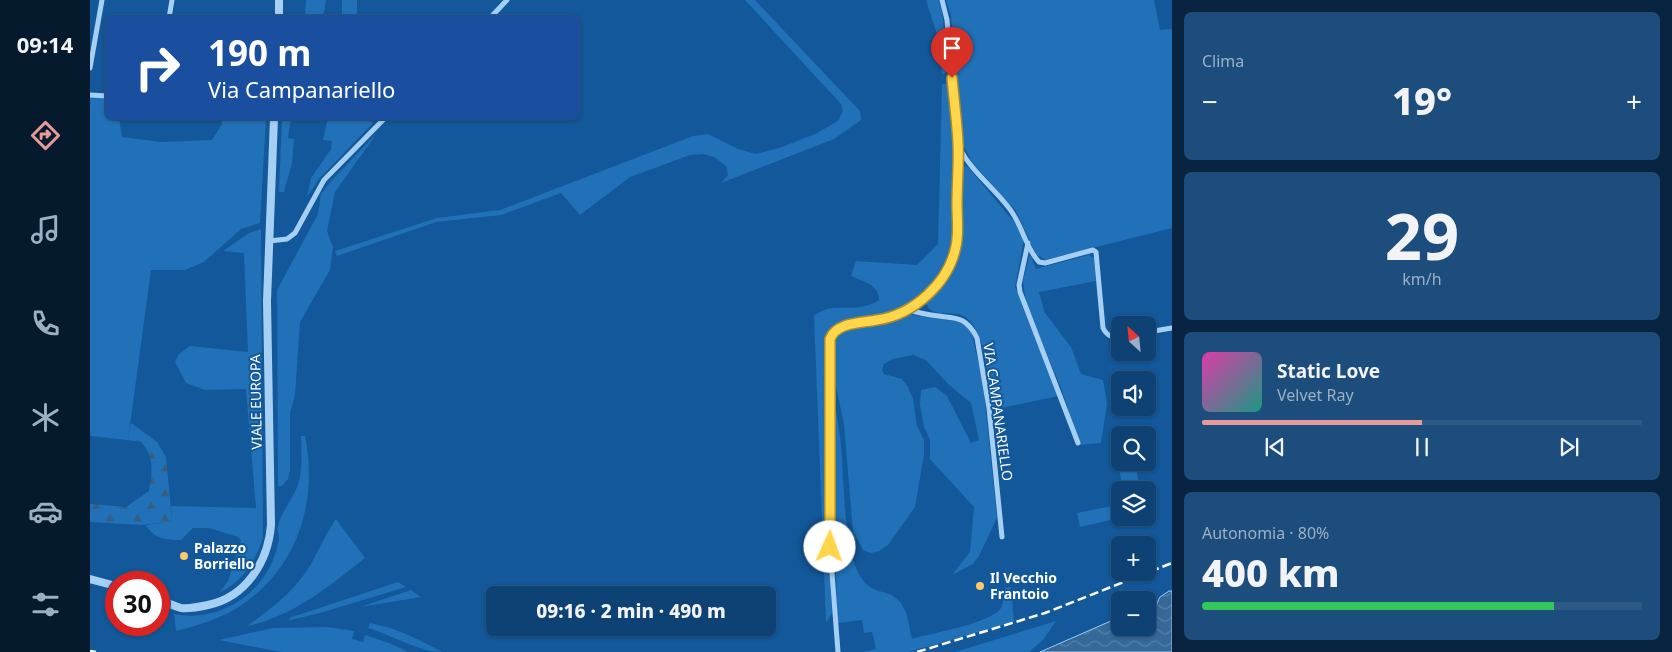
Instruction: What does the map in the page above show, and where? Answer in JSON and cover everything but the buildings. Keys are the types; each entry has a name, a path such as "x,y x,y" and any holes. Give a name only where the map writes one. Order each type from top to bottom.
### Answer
{"street":[{"path":"90,68 102,0"},
{"path":"170,15 172,0"},
{"path":"279,0 279,15"},
{"path":"493,15 507,0"},
{"path":"838,652 830,547 830,339 836,330 844,326 886,319 908,310 927,295 948,269 956,247 958,144 947,20 942,0"},
{"path":"90,95 105,96"},
{"name":"VIALE EUROPA","path":"170,604 182,608 196,608 216,604 229,598 248,582 260,564 265,552 270,525 267,301 274,120"},
{"path":"269,241 287,239 295,233 324,180 383,120"},
{"path":"958,144 970,165 1009,208 1021,225 1028,243 1039,262 1045,263 1093,250 1096,252 1104,328 1106,334 1111,337"},
{"path":"1028,243 1019,285 1020,292 1078,443"},
{"name":"VIA CAMPANARIELLO","path":"908,310 931,316 958,318 969,326 977,338 990,408 1002,537"},
{"path":"1156,331 1172,328"},
{"path":"90,579 105,583"}],"green space":[{"path":"306,0 326,0 324,13 320,15 305,15"},
{"path":"342,0 357,0 357,15 342,15"},
{"path":"745,0 755,0 860,111 861,120 834,139 721,183 728,175 726,166 714,157 703,154 690,155 630,177 580,215 561,193 501,215 436,222 337,256 335,251 437,218 500,210 693,136 708,134 738,149 756,154 782,147 815,134 838,121 843,111 841,104"},
{"path":"926,0 939,0 943,19 947,69 945,74 942,74 939,41"},
{"path":"946,0 1154,0 1160,30 1172,29 1172,228 1045,260 1036,254 1016,211 972,162 960,139 951,15"},
{"path":"942,84 947,84 949,88 953,133 955,242 952,253 931,286 910,306 886,316 835,326 829,331 827,337 829,564 832,613 826,623 814,315 833,308 862,307 879,300 873,287 851,276 856,261 917,265 938,244"},
{"path":"90,97 105,98 105,120 119,120 122,137 161,142 212,140 222,124 222,120 266,120 260,223 241,229 204,262 185,270 151,270 128,440 90,436"},
{"path":"282,120 291,120 288,138 294,139 292,163 284,192 279,192"},
{"path":"328,120 369,120 373,123 319,179 307,197 311,178 331,149 332,141 323,140"},
{"path":"377,133 335,192 327,231 333,247 330,270 300,322 295,395 290,413 290,470 288,479 282,486 278,486 277,290 318,214 321,194"},
{"path":"965,166 968,167 1019,228 1024,239 1015,287 1058,396 992,410 986,361 974,326 962,315 932,311 925,300 949,268 955,254 961,225 961,170"},
{"path":"261,229 263,537 257,555 242,577 219,593 228,581 241,540 238,537 209,528 193,528 181,540 170,540 157,536 146,525 172,521 171,506 256,508 246,389 205,390 186,383 175,362 179,354 190,346 248,352 244,253 223,251 249,233"},
{"path":"1030,254 1036,269 1089,255 1094,258 1096,281 1039,292 1045,313 1071,347 1081,374 1103,380 1107,403 1101,443 1080,445 1061,388 1026,304 1023,280"},
{"path":"906,314 949,320 964,324 971,330 983,383 997,518 979,556 973,564 952,575 970,552 974,507 930,459 930,440 924,427 920,405 921,390 935,387 947,396 971,443 979,440 971,403 948,384 926,360 913,355 893,359 884,364 882,370 884,374 902,379 908,387 913,399 917,426 924,440 924,454 915,507 888,545 879,551 871,553 863,550 853,532 844,424 834,378 832,341 836,335 849,328 890,321"},
{"path":"832,387 841,441 849,542 855,566 866,584 894,597 900,602 907,615 912,639 960,627 995,614 1002,606 1005,588 1011,587 1014,622 908,652 863,652 876,649 872,632 864,633 862,620 838,623 832,490"},
{"path":"131,423 157,442 166,457 172,521 143,525 90,522 90,504 126,507 149,491 151,465 149,453 141,442 128,440"},
{"path":"301,436 305,436 309,483 306,507 291,551 278,571 262,588 236,609 211,620 176,631 174,614 193,616 227,608 256,587 267,572 275,556 279,538 279,522 300,479"},
{"path":"1119,471 1137,471 1139,481 1121,481"},
{"path":"1111,506 1111,520 1080,527 1077,513"},
{"path":"336,519 365,558 295,608 264,622 247,626 274,606 298,582 311,564"},
{"path":"398,582 406,587 320,613 290,620 289,618"},
{"path":"411,590 421,597 360,607"},
{"path":"1056,621 1043,640 1029,652 955,652"},
{"path":"370,623 416,638 442,652 424,649 368,628"},
{"path":"327,627 354,631 352,639 363,642 365,635 408,652 281,652 219,640 273,628"}],"water":[{"path":"1172,591 1172,652 1040,652 1111,621 1111,636 1156,636 1156,605 1160,597"}],"railway":[{"path":"917,652 1045,613 1172,563"},
{"path":"90,651 96,652"}],"place":[{"name":"Palazzo Borriello","path":"184,556"},
{"name":"Il Vecchio Frantoio","path":"980,586"}],"route":[{"path":"830,547 830,339 832,333 844,326 886,319 908,310 927,295 948,269 956,247 958,224 958,144 952,78"}]}
